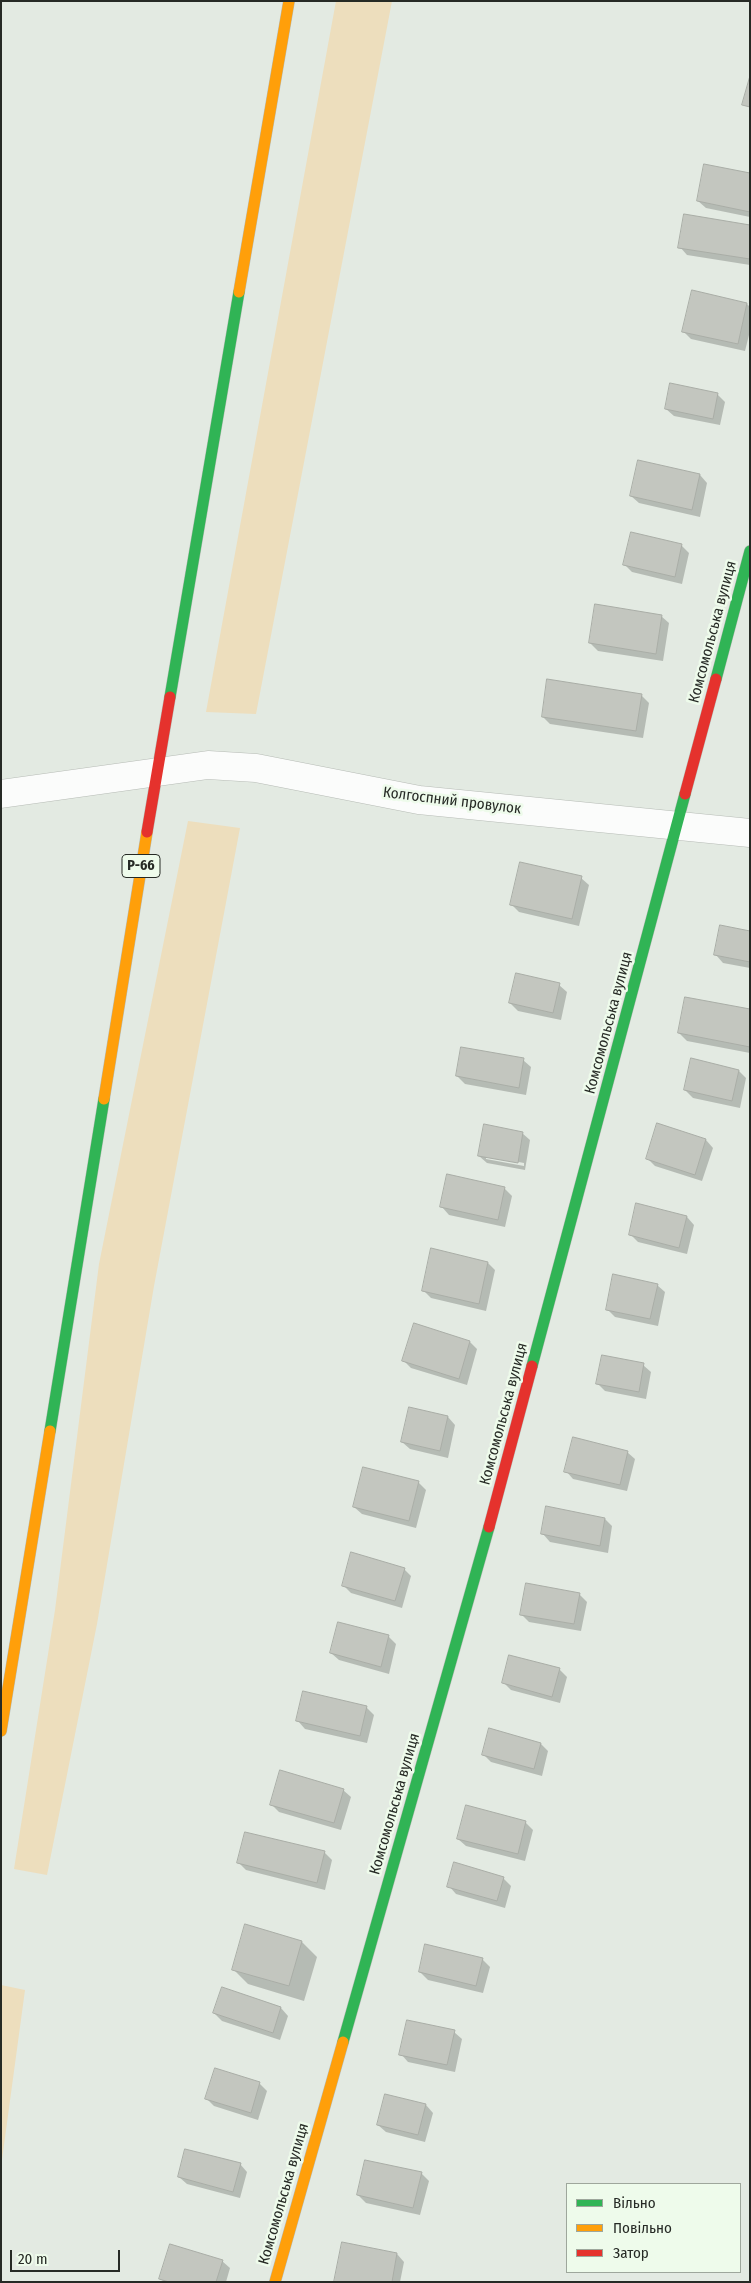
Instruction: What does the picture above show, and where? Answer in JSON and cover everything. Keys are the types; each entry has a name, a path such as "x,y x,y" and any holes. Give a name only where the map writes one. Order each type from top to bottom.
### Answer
{"street":[{"name":"Р-66","path":"1,1731 157,772 289,1"},
{"name":"Комсомольська вулиця","path":"274,2282 492,1517 750,551"},
{"name":"Колгоспний провулок","path":"1,794 208,765 256,768 419,800 750,833"}],"shaded area":[{"path":"336,1 392,1 256,714 206,712"},
{"path":"188,821 240,828 154,1286 97,1624 47,1875 14,1869 55,1610 99,1264"},
{"path":"1,1985 25,1990 1,2167"}],"building":[{"path":"750,76 750,107 742,105"},
{"path":"704,164 750,173 750,212 697,201"},
{"path":"684,214 750,225 750,259 678,248"},
{"path":"692,290 747,303 738,344 682,332"},
{"path":"670,383 718,393 713,419 665,409"},
{"path":"638,460 700,474 692,510 630,496"},
{"path":"631,532 682,544 675,577 623,565"},
{"path":"595,604 662,615 656,654 589,643"},
{"path":"547,679 642,694 636,731 542,717"},
{"path":"520,862 582,876 572,919 510,905"},
{"path":"720,925 750,931 750,962 714,955"},
{"path":"516,973 560,983 553,1013 509,1003"},
{"path":"685,997 750,1009 750,1047 678,1033"},
{"path":"461,1047 524,1058 519,1088 456,1076"},
{"path":"691,1058 739,1070 732,1101 684,1090"},
{"path":"657,1123 706,1139 695,1175 646,1159"},
{"path":"484,1124 523,1132 518,1163 478,1156"},
{"path":"447,1174 505,1187 498,1220 440,1207"},
{"path":"636,1203 687,1216 679,1248 629,1235"},
{"path":"431,1248 488,1262 479,1304 422,1291"},
{"path":"613,1274 658,1284 650,1319 606,1310"},
{"path":"414,1323 470,1341 459,1379 402,1361"},
{"path":"602,1355 644,1363 639,1392 596,1384"},
{"path":"409,1407 448,1416 440,1451 401,1442"},
{"path":"573,1437 628,1451 620,1485 564,1472"},
{"path":"363,1467 419,1481 409,1521 353,1507"},
{"path":"546,1506 605,1518 600,1546 541,1534"},
{"path":"351,1552 405,1568 395,1601 342,1586"},
{"path":"526,1583 580,1593 574,1624 520,1615"},
{"path":"338,1622 389,1635 381,1667 330,1653"},
{"path":"509,1655 560,1668 552,1697 502,1683"},
{"path":"303,1691 367,1706 360,1736 296,1721"},
{"path":"489,1728 541,1743 534,1769 482,1755"},
{"path":"280,1770 344,1789 334,1823 270,1805"},
{"path":"466,1805 526,1821 518,1854 457,1839"},
{"path":"245,1832 325,1851 317,1883 237,1863"},
{"path":"454,1862 504,1877 497,1901 447,1887"},
{"path":"245,1924 302,1941 289,1986 232,1970"},
{"path":"425,1944 483,1958 476,1986 419,1972"},
{"path":"222,1987 281,2007 273,2033 213,2013"},
{"path":"407,2020 455,2030 447,2065 399,2055"},
{"path":"215,2068 260,2082 251,2113 205,2099"},
{"path":"385,2094 426,2104 418,2135 377,2125"},
{"path":"185,2149 241,2163 233,2192 178,2177"},
{"path":"365,2160 422,2172 413,2208 357,2195"},
{"path":"342,2242 397,2253 392,2282 334,2282"},
{"path":"170,2244 223,2260 216,2282 169,2282 159,2279"}],"traffic: fast":[{"path":"170,697 239,292"},
{"path":"716,679 750,551"},
{"path":"532,1366 685,794"},
{"path":"50,1431 104,1099"},
{"path":"343,2042 489,1527"}],"traffic: slow":[{"path":"239,292 289,1"},
{"path":"104,1099 147,832"},
{"path":"1,1731 50,1431"},
{"path":"275,2282 343,2042"}],"traffic: jam":[{"path":"685,794 716,679"},
{"path":"147,832 170,697"},
{"path":"489,1527 532,1366"}]}
